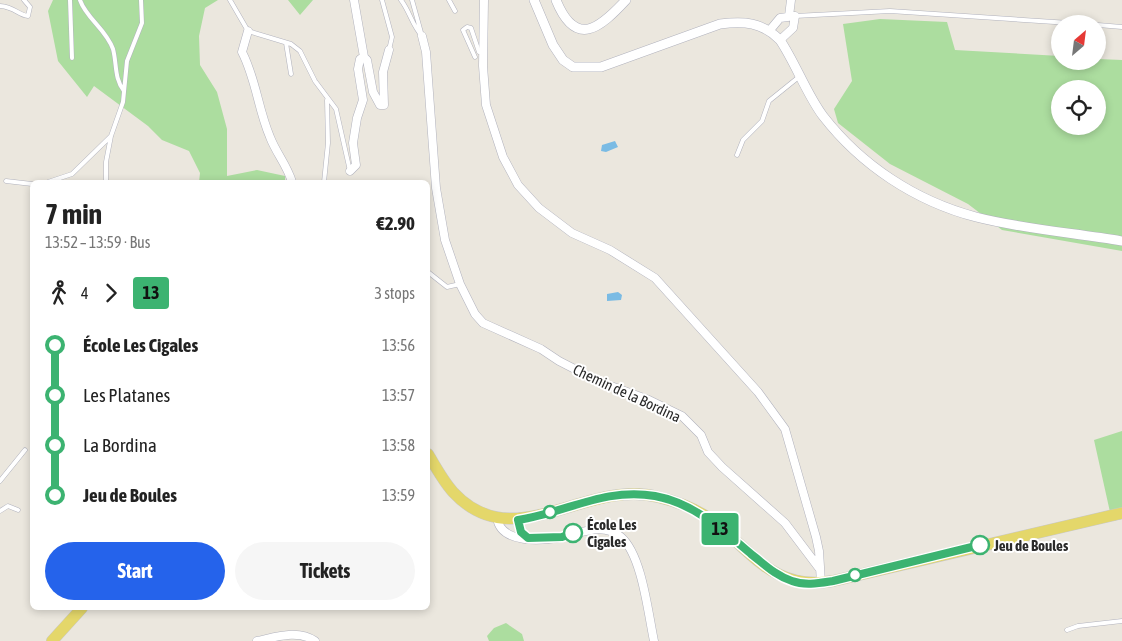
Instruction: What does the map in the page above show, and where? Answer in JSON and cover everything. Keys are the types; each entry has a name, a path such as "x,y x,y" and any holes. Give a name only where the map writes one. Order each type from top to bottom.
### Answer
{"main road":[{"path":"430,457 451,490 460,500 476,510 497,518 518,520 605,496 622,494 656,496 676,502 706,517 783,578 794,582 820,583 1122,513"},
{"path":"52,641 80,610"}],"street":[{"path":"354,0 364,57 367,60 373,92 380,105 384,105 383,72 389,50"},
{"path":"484,0 483,52 486,105 493,132 503,157 518,185 539,208 572,233 610,250 655,278 758,392 785,430 816,537 819,552 820,583"},
{"path":"534,0 553,45 563,60 573,67 602,67 720,24 753,23 770,30 780,40 801,74 822,115 844,142 869,164 915,193 974,217 1122,241"},
{"path":"556,0 567,20 582,30 592,30 605,23 626,0"},
{"path":"780,40 793,28 791,0"},
{"path":"770,30 780,18 792,16"},
{"path":"248,31 242,52 251,70 270,138 287,166 291,180"},
{"name":"Chemin de la Bordina","path":"422,36 430,90 436,188 445,240 460,284 475,314 483,323 541,348 600,382 649,400 682,416 701,435 708,452 722,467 785,523 819,568"},
{"path":"350,171 356,165 353,143 357,118 363,100 358,69 360,59 364,57"},
{"path":"497,518 498,527 504,533 517,538 562,537 596,529 609,530 620,536 628,544 636,560 654,641"},
{"path":"518,520 521,532 528,538"},
{"path":"257,641 288,634 304,634 315,641"}],"lane":[{"path":"0,6 10,6 23,15 28,16 30,7 24,0"},
{"path":"70,0 72,58"},
{"path":"80,0 82,6 107,37 113,50 116,75 124,91"},
{"path":"106,180 106,162 111,136 120,112 127,61 142,24 141,0"},
{"path":"230,0 248,31 286,43 300,51 327,99 336,109 350,171"},
{"path":"382,0 392,37 389,50"},
{"path":"401,0 407,8 414,27 422,36"},
{"name":"Chemin de la Bordina","path":"412,0 422,36"},
{"path":"449,0 455,11"},
{"path":"792,16 890,12 1051,22"},
{"path":"1106,26 1122,27"},
{"path":"475,57 463,30 467,27 471,28 479,52 483,52"},
{"path":"286,43 292,74"},
{"path":"737,156 743,140 762,121 769,101 783,92 801,74"},
{"path":"324,180 328,143 327,99"},
{"path":"54,180 72,174 111,136"},
{"path":"6,181 30,184"},
{"path":"430,274 447,287 460,284"},
{"path":"0,481 25,450"},
{"path":"0,511 8,506 18,510"},
{"path":"1067,630 1078,626 1122,621"}],"green space":[{"path":"53,0 218,0 205,8 199,36 200,65 217,92 227,129 227,176 257,170 285,176 285,180 199,180 200,173 189,151 162,140 148,126 94,86 87,97 58,61 48,11"},
{"path":"288,0 313,0 300,15"},
{"path":"880,19 947,22 955,50 1051,55 1051,70 1106,70 1106,59 1122,60 1122,251 1002,230 968,204 890,164 838,123 834,109 852,81 843,24"},
{"path":"1122,431 1122,519 1112,521 1094,440"},
{"path":"506,623 522,634 524,641 489,641 487,636 494,628"}],"water":[{"path":"615,141 618,147 606,152 601,151 602,145"},
{"path":"618,292 622,295 621,300 607,301 607,294"}],"bus line":[{"name":"13","path":"573,533 562,537 528,538 521,532 518,520 540,516 605,496 622,494 656,496 676,502 706,517 783,578 808,584 833,581 980,545"}],"place":[{"name":"École Les Cigales","path":"573,533"},
{"name":"Jeu de Boules","path":"980,545"}]}
